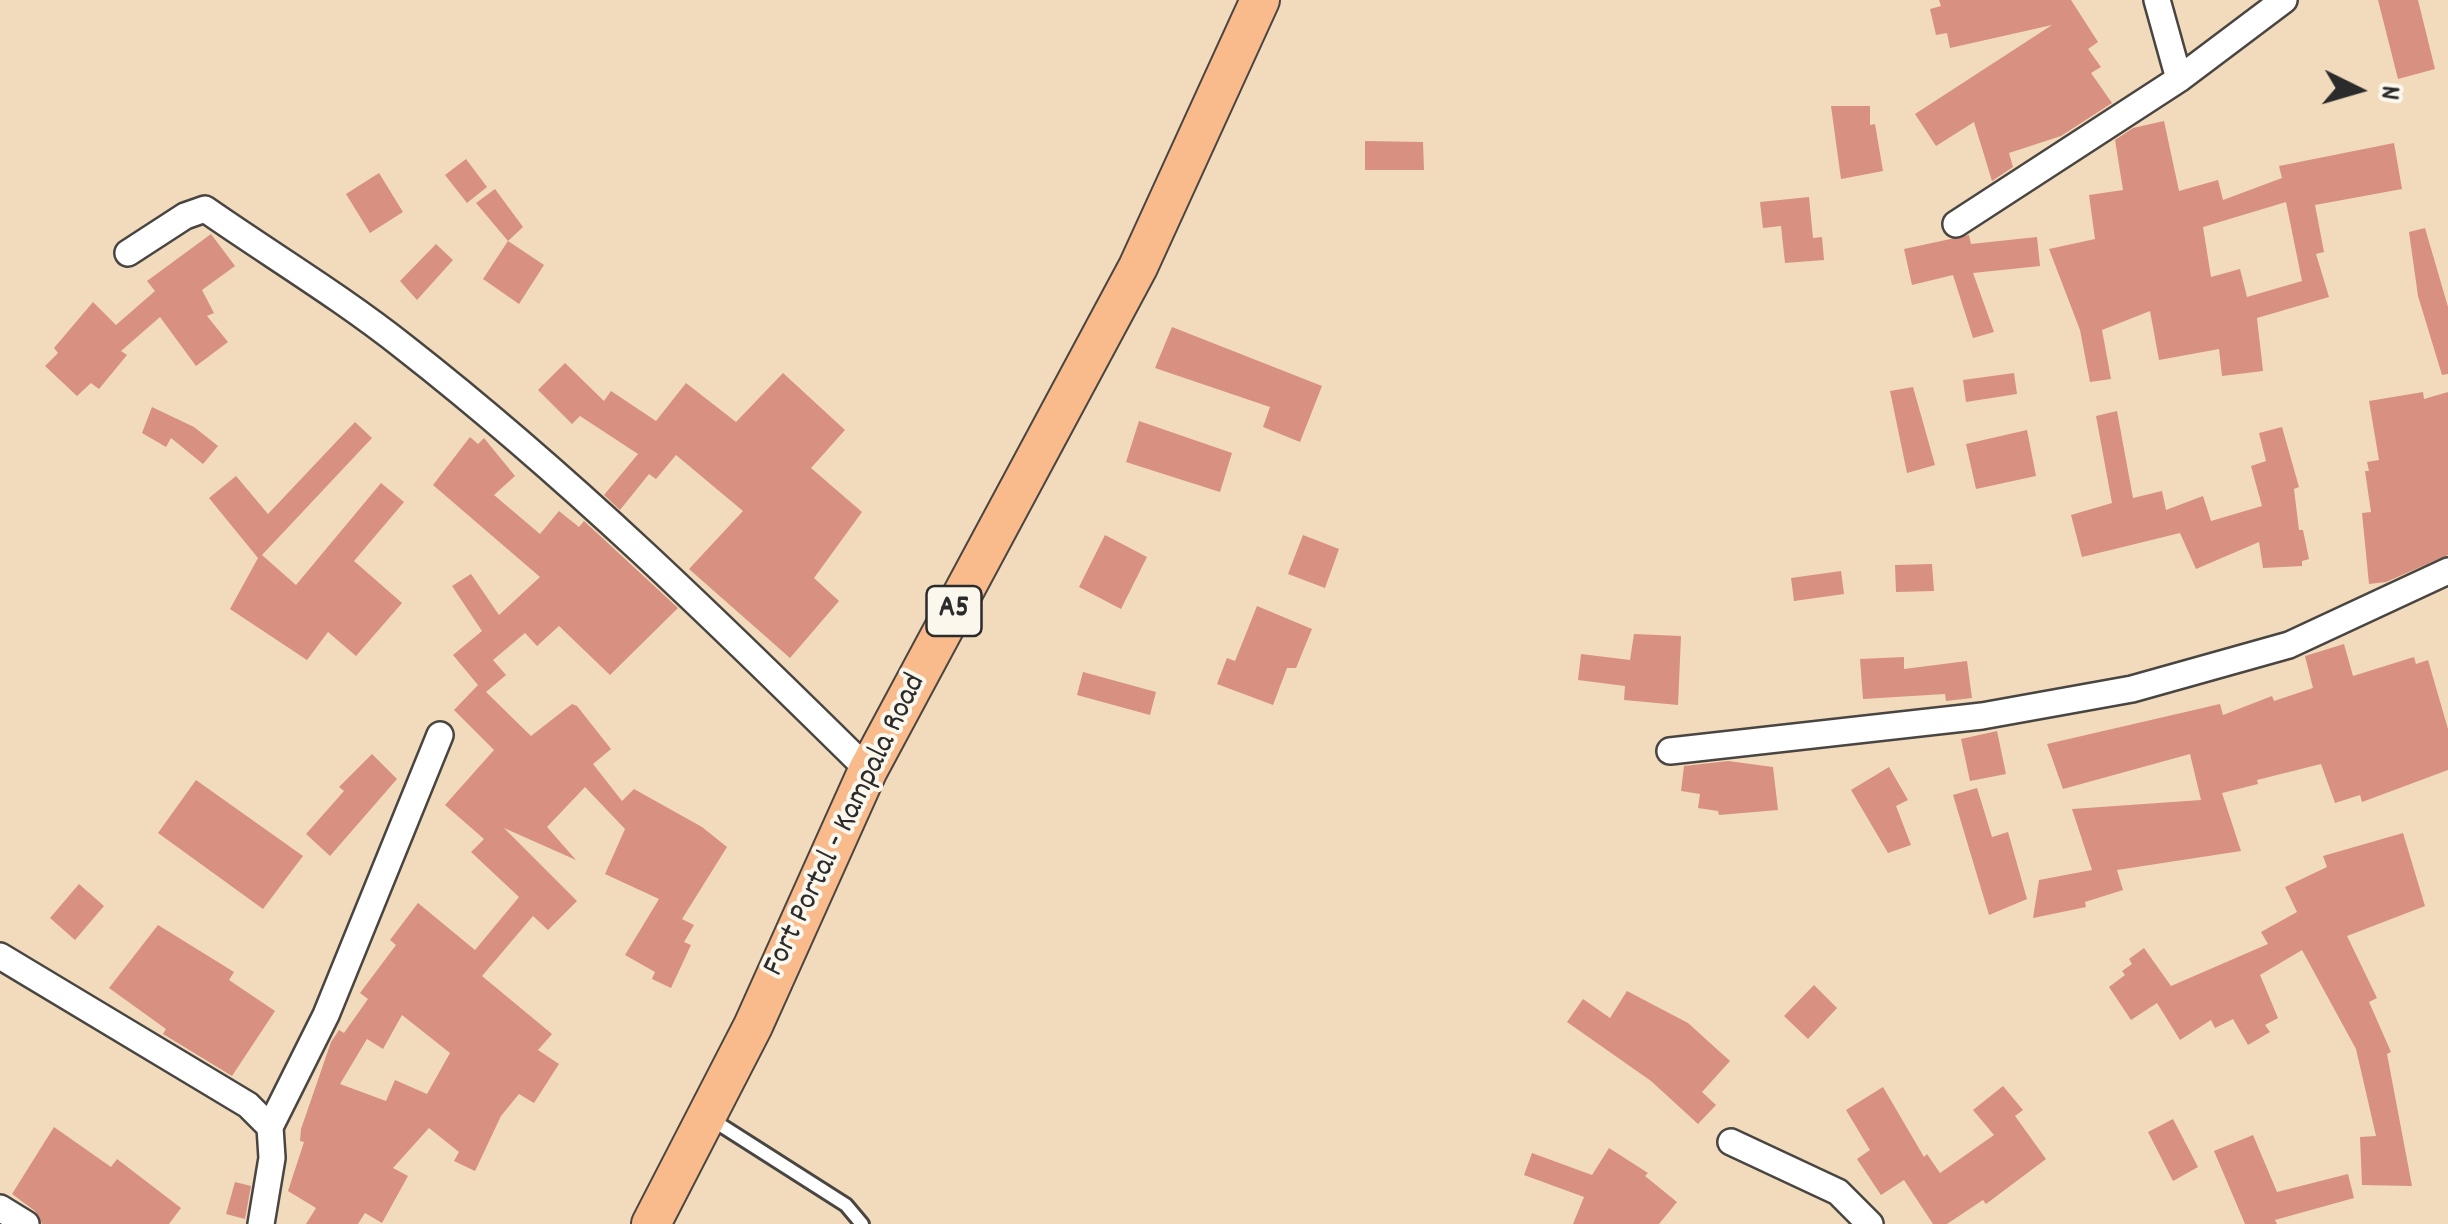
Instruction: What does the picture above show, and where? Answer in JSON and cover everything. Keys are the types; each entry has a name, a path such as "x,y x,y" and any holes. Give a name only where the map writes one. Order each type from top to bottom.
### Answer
{"main road":[{"name":"Fort Portal - Kampala Road","path":"651,1224 752,1026 868,770 1138,267 1260,0"}],"street":[{"path":"2158,0 2180,79"},
{"path":"1956,224 2180,79 2284,0"},
{"path":"128,253 185,216 206,209 403,346 551,471 760,663 868,770"},
{"path":"1670,751 1982,716 2132,689 2290,645 2448,572"},
{"path":"261,1224 272,1158 270,1128 326,1015 440,735"},
{"path":"0,956 248,1105 270,1128"},
{"path":"1730,1142 1838,1192 1870,1224"},
{"path":"0,1208 26,1224"}],"lane":[{"path":"706,1116 846,1205 862,1224"}],"building":[{"path":"1939,0 2071,0 2098,42 2088,49 2101,67 2091,73 2112,103 2061,136 2009,153 2013,167 1992,181 1974,122 1936,146 1915,114 2052,25 1950,48 1947,33 1936,35 1930,9 1941,6"},
{"path":"2378,0 2418,0 2435,69 2398,79"},
{"path":"1831,106 1870,106 1870,125 1875,124 1883,171 1841,179"},
{"path":"2164,121 2179,191 2218,180 2223,200 2282,178 2279,166 2394,143 2402,189 2315,205 2324,252 2316,254 2329,297 2257,318 2263,371 2222,376 2219,349 2159,360 2150,311 2102,330 2111,379 2090,382 2080,330 2049,249 2095,239 2089,195 2123,190 2115,140 2133,128","holes":["2286,202 2302,281 2247,297 2240,269 2211,277 2203,227"]},
{"path":"1365,141 1423,142 1424,170 1365,170"},
{"path":"466,159 487,187 467,203 445,175"},
{"path":"379,173 403,212 370,233 346,194"},
{"path":"495,189 523,227 508,241 476,203"},
{"path":"1809,197 1813,238 1822,237 1824,260 1785,263 1781,226 1763,228 1760,202"},
{"path":"2425,228 2448,307 2448,374 2442,375 2418,296 2409,232"},
{"path":"211,234 235,266 202,290 214,313 207,316 228,342 196,366 160,317 121,351 127,355 99,389 91,383 77,396 45,366 58,353 54,348 93,302 116,325 155,291 147,281"},
{"path":"1969,235 1971,244 2037,237 2040,266 1973,273 1994,332 1973,338 1953,275 1912,285 1904,249"},
{"path":"508,241 544,265 519,304 483,279"},
{"path":"436,244 453,260 417,300 400,281"},
{"path":"1172,327 1322,386 1300,442 1263,427 1270,407 1155,368"},
{"path":"565,363 604,401 611,391 656,421 686,383 736,422 783,373 845,430 811,468 862,512 814,578 839,601 790,658 689,569 743,511 676,455 656,479 649,474 620,510 604,495 638,454 580,416 572,424 538,390"},
{"path":"2014,373 2017,394 1966,402 1963,380"},
{"path":"1913,387 1935,465 1907,473 1890,391"},
{"path":"2423,392 2424,399 2448,392 2448,555 2386,582 2369,584 2362,513 2371,512 2365,471 2369,471 2367,462 2379,460 2369,401"},
{"path":"152,407 194,427 218,446 203,464 171,438 166,447 142,433"},
{"path":"2117,411 2133,498 2162,491 2166,510 2203,496 2211,521 2262,506 2251,466 2266,461 2259,433 2282,427 2299,487 2294,489 2299,530 2303,530 2309,559 2302,561 2302,566 2263,568 2259,542 2196,569 2180,533 2082,557 2071,515 2112,503 2096,416"},
{"path":"1139,421 1232,453 1220,492 1126,462"},
{"path":"355,422 372,438 262,555 296,585 381,483 404,502 354,561 402,603 356,656 328,632 307,660 230,609 258,558 209,498 236,476 268,514"},
{"path":"2027,430 2036,476 1976,489 1966,444"},
{"path":"470,437 478,444 484,438 515,476 494,495 540,534 559,511 579,527 584,521 678,608 610,675 559,626 537,646 525,633 493,660 506,675 486,692 531,736 572,704 577,706 611,749 593,764 622,801 634,789 702,827 727,847 682,919 694,925 684,942 691,945 671,988 652,979 655,972 625,955 659,899 605,874 625,829 585,787 547,827 576,860 504,828 577,901 548,930 533,916 482,976 552,1034 538,1050 559,1064 534,1103 519,1094 501,1116 475,1171 454,1161 459,1152 429,1128 393,1168 408,1176 382,1223 365,1213 358,1224 306,1224 316,1208 288,1191 304,1142 300,1141 301,1129 331,1042 339,1030 344,1033 368,999 360,993 396,945 390,940 418,903 475,950 519,897 471,852 484,839 445,805 494,750 454,710 478,685 453,655 482,631 452,586 471,574 499,615 540,577 433,485","holes":["402,1015 450,1053 427,1094 395,1080 386,1101 340,1084 367,1039 383,1049"]},
{"path":"1105,535 1147,557 1121,609 1079,587"},
{"path":"1303,535 1339,549 1325,588 1288,574"},
{"path":"1932,564 1934,591 1896,592 1895,565"},
{"path":"1841,571 1844,594 1794,601 1791,578"},
{"path":"1257,606 1312,629 1296,668 1287,668 1273,705 1217,684 1227,658 1235,661"},
{"path":"1634,634 1681,636 1678,705 1624,700 1625,686 1578,680 1581,654 1630,660"},
{"path":"2344,644 2353,676 2414,657 2416,664 2428,660 2448,729 2448,770 2362,802 2360,795 2335,803 2321,764 2257,780 2258,784 2222,793 2241,851 2117,870 2123,890 2085,902 2086,907 2033,918 2039,880 2092,870 2072,809 2201,800 2190,754 2063,789 2047,744 2220,704 2223,715 2272,696 2274,701 2313,688 2305,656"},
{"path":"1904,657 1904,669 1967,661 1972,698 1946,701 1945,694 1863,699 1860,659"},
{"path":"1083,672 1156,692 1150,715 1077,695"},
{"path":"1997,731 2006,774 1970,781 1961,739"},
{"path":"372,754 397,779 330,856 306,834 344,791 339,787"},
{"path":"1728,761 1773,767 1778,810 1719,815 1718,811 1698,808 1700,794 1681,791 1684,766"},
{"path":"1889,767 1908,800 1896,806 1911,845 1888,853 1851,790"},
{"path":"196,780 303,856 263,909 158,833"},
{"path":"1977,788 1992,837 2008,832 2027,899 1989,915 1953,795"},
{"path":"2403,833 2425,906 2347,936 2377,998 2369,1002 2391,1052 2387,1054 2412,1186 2362,1185 2360,1137 2376,1136 2356,1049 2302,950 2260,975 2278,1018 2265,1025 2270,1032 2248,1045 2233,1019 2215,1028 2211,1020 2180,1040 2157,1003 2131,1020 2109,987 2125,975 2122,971 2132,964 2129,959 2144,948 2171,986 2268,944 2261,932 2297,912 2285,887 2327,867 2323,856"},
{"path":"79,884 104,906 75,940 50,918"},
{"path":"158,925 234,972 229,980 275,1011 232,1076 163,1034 166,1029 109,988"},
{"path":"1814,985 1837,1008 1808,1039 1784,1016"},
{"path":"1627,991 1688,1023 1730,1061 1702,1092 1716,1105 1698,1124 1651,1081 1567,1022 1583,999 1610,1018"},
{"path":"2003,1086 2023,1110 2015,1116 2046,1159 1986,1204 1983,1200 1947,1224 1933,1224 1904,1180 1881,1195 1857,1159 1870,1150 1846,1110 1883,1087 1924,1157 1927,1154 1940,1173 1994,1135 1973,1110"},
{"path":"2173,1119 2198,1167 2173,1181 2148,1132"},
{"path":"54,1127 111,1167 117,1159 181,1208 169,1224 42,1224 35,1211 12,1194"},
{"path":"2253,1135 2277,1192 2348,1174 2354,1198 2275,1220 2277,1224 2245,1224 2214,1151"},
{"path":"1609,1148 1648,1173 1645,1176 1677,1202 1659,1224 1573,1224 1584,1197 1524,1175 1532,1153 1592,1175"},
{"path":"235,1182 251,1186 245,1219 226,1214"}]}
